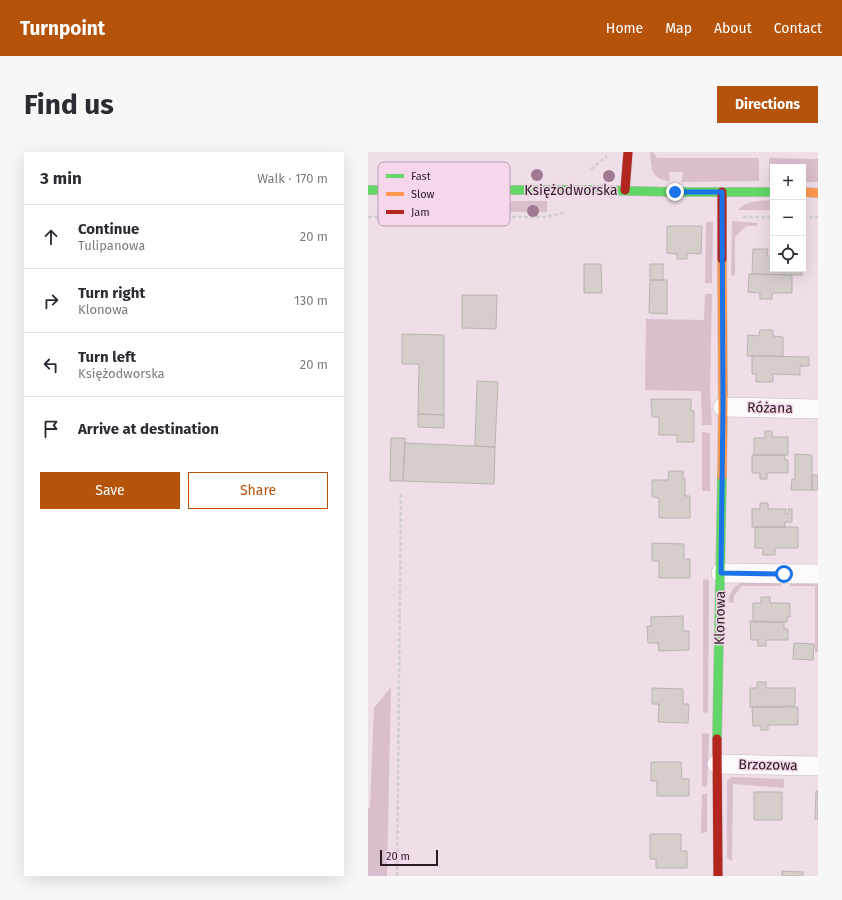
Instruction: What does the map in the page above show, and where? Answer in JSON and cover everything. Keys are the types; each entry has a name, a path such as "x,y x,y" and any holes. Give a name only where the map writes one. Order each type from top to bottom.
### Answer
{"street":[{"path":"625,190 628,152"},
{"name":"Księżodworska","path":"510,190 770,192"},
{"name":"Klonowa","path":"718,876 717,764 723,407 722,192"},
{"path":"806,192 818,192"},
{"name":"Różana","path":"723,407 818,409"},
{"path":"721,573 818,574"},
{"name":"Brzozowa","path":"717,764 818,766"}],"path":[{"path":"592,169 611,152"},
{"path":"510,217 546,217 567,211"},
{"path":"739,217 770,217"},
{"path":"806,217 818,217"},
{"path":"397,876 401,494"}],"shaded area":[{"path":"650,152 653,152 657,158 759,158 759,181 681,182 683,172 669,172 670,181 664,180 656,176 653,172"},
{"path":"769,158 818,159 818,182 806,182 806,164 770,164 769,182"},
{"path":"770,200 770,210 738,210 745,204"},
{"path":"510,201 547,201 547,212 510,212"},
{"path":"732,221 757,223 757,226 746,226 735,237 735,275 731,276"},
{"path":"706,222 713,222 712,283 705,283"},
{"path":"705,294 712,294 710,391 712,425 702,425 701,391 645,390 646,319 704,320"},
{"path":"702,432 710,433 710,491 702,491"},
{"path":"703,579 709,580 708,713 703,712"},
{"path":"780,579 781,586 742,586 734,596 734,603 728,602 735,587 741,583 755,580"},
{"path":"790,580 818,580 818,652 815,652 815,586 790,586"},
{"path":"391,687 387,876 368,876 368,808 370,808 374,708"},
{"path":"702,733 709,734 707,787 702,786"},
{"path":"732,777 784,779 784,788 733,784 732,861 727,858 727,780"},
{"path":"702,794 707,794 707,832 701,833"}],"building":[{"path":"667,226 702,226 701,254 687,253 687,259 677,259 677,254 667,253"},
{"path":"753,249 768,249 767,256 770,256 770,272 802,272 802,275 752,274"},
{"path":"584,264 601,264 602,293 584,293"},
{"path":"650,264 663,264 663,280 650,280"},
{"path":"749,274 792,275 792,293 772,293 772,299 760,299 760,293 748,292"},
{"path":"650,280 667,280 667,314 649,313"},
{"path":"462,295 497,295 496,329 462,328"},
{"path":"760,330 773,330 773,336 783,337 783,356 747,356 748,335 759,336"},
{"path":"402,334 444,335 444,415 418,414 419,364 402,364"},
{"path":"752,356 809,357 809,366 800,366 800,375 773,374 773,382 756,382 756,374 752,374"},
{"path":"477,381 498,382 495,447 475,446"},
{"path":"651,399 691,399 691,411 694,411 694,442 677,442 677,435 659,435 659,417 652,417"},
{"path":"418,414 444,415 444,428 418,427"},
{"path":"765,431 772,431 772,437 788,437 788,455 754,455 754,438 765,438"},
{"path":"391,438 405,438 403,481 390,481"},
{"path":"405,443 495,447 494,484 403,481"},
{"path":"795,454 812,455 812,490 791,490 792,479 795,479"},
{"path":"752,455 785,455 785,460 788,460 788,473 767,473 767,479 760,479 760,473 752,473"},
{"path":"669,471 683,471 683,479 685,479 685,496 690,496 690,518 659,518 659,498 652,497 652,480 668,480"},
{"path":"812,475 818,475 818,490 812,490"},
{"path":"760,503 768,503 768,509 786,509 785,514 788,514 788,509 792,509 792,522 785,522 785,527 752,527 752,509 760,509"},
{"path":"755,527 798,527 798,548 775,548 775,555 763,555 763,548 755,548"},
{"path":"652,543 684,544 684,559 690,559 690,578 659,578 659,561 652,561"},
{"path":"761,597 770,597 770,603 790,603 790,617 787,617 787,622 753,622 753,603 761,603"},
{"path":"683,616 683,631 689,631 689,650 659,651 658,643 648,643 647,626 651,626 651,617"},
{"path":"750,621 784,622 784,629 788,629 788,640 766,640 766,646 758,646 758,640 751,640"},
{"path":"794,643 814,644 813,660 793,659"},
{"path":"757,682 766,682 766,688 795,688 795,706 750,707 750,688 757,688"},
{"path":"652,688 683,689 683,704 689,704 688,723 658,722 659,704 652,704"},
{"path":"752,707 798,707 798,725 768,725 768,730 761,730 761,726 753,726"},
{"path":"651,762 681,762 682,779 689,779 689,796 657,796 657,781 651,781"},
{"path":"816,791 818,791 818,819 815,819"},
{"path":"754,792 782,792 782,820 754,820"},
{"path":"650,834 681,834 681,851 687,851 687,868 656,868 656,859 650,859"},
{"path":"782,871 803,872 803,876 782,876"}],"traffic: fast":[{"path":"368,190 378,190"},
{"path":"510,190 770,192"},
{"path":"717,739 722,476"}],"traffic: slow":[{"path":"806,192 818,193"},
{"path":"722,259 722,476"}],"traffic: jam":[{"path":"625,190 628,152"},
{"path":"722,192 722,259"},
{"path":"717,739 718,876"}],"route":[{"path":"675,192 722,192 723,407 721,573 784,574"}]}
